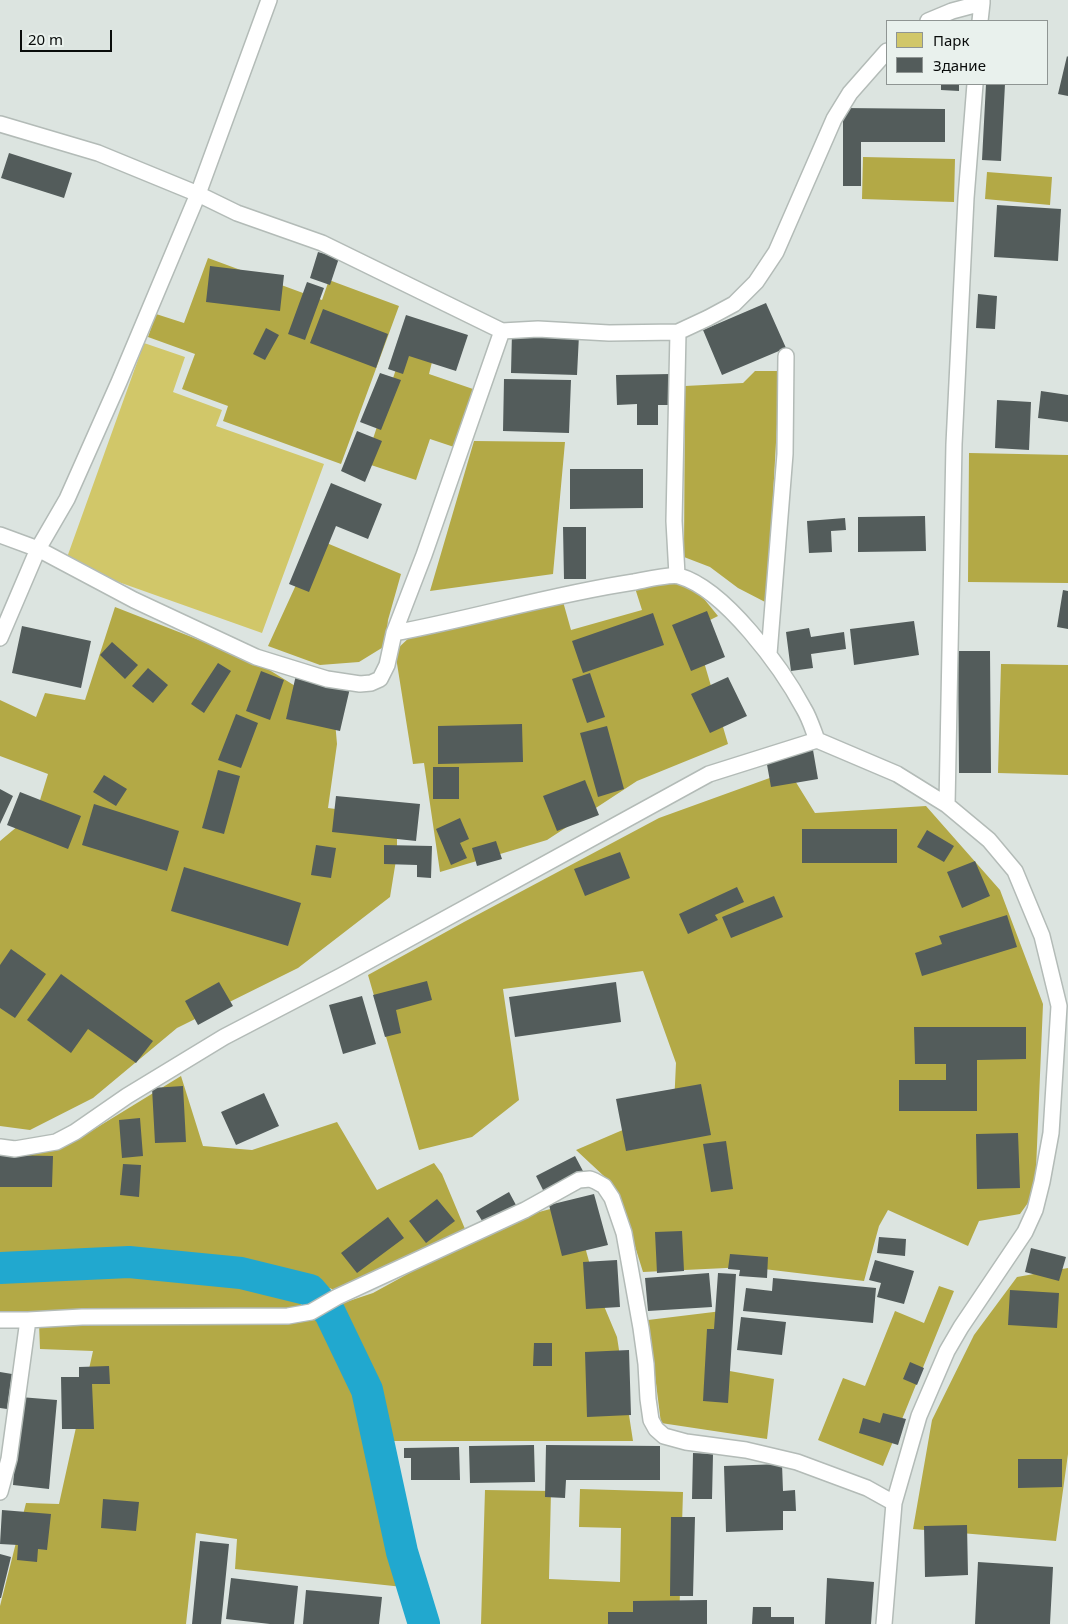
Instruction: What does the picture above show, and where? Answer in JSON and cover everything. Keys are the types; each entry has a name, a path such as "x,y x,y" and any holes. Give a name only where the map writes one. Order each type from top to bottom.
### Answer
{"lane":[{"path":"0,638 38,549 67,499 119,382 198,194 269,0"},
{"path":"930,20 982,2 980,20"},
{"path":"0,124 98,153 198,194 237,213 322,244 502,331 538,329 609,333 678,332 734,304 756,282 776,252 842,104 886,52"},
{"path":"947,805 955,434 966,198 974,85"},
{"path":"0,535 38,549 134,600 256,657 327,679 360,684 371,683 380,679 387,665 394,633 424,556 502,331"},
{"path":"677,576 674,520 678,332"},
{"path":"769,654 785,454 786,356"},
{"path":"394,633 476,616 562,594 677,576 708,589 744,625 769,654 805,710 817,740"},
{"path":"0,1147 15,1148 56,1142 75,1132 128,1096 224,1037 341,976 709,774 817,740 897,774 947,805 989,840 1015,871 1042,936 1059,1006 1051,1133 1035,1210 1025,1232 961,1327 948,1351 919,1416 894,1503 884,1624"},
{"path":"0,1320 82,1317 288,1316 311,1312 337,1297 525,1210 579,1180 590,1179 604,1186 612,1198 624,1233 641,1328 649,1406 656,1429 664,1436 686,1442 746,1450 797,1462 867,1488 894,1503"},
{"path":"0,1492 9,1460 28,1320"}],"green space":[{"path":"144,343 185,357 173,392 222,410 216,426 324,464 262,633 65,563"}],"shaded area":[{"path":"863,157 955,159 954,202 862,199"},
{"path":"987,172 1052,177 1050,205 985,199"},
{"path":"208,258 322,300 329,280 399,306 341,464 223,421 228,406 182,389 195,354 148,337 156,314 184,323"},
{"path":"402,351 432,362 429,374 473,389 454,447 430,439 416,480 365,463"},
{"path":"755,371 780,371 767,603 738,588 710,567 684,557 685,386 743,383"},
{"path":"474,441 565,442 553,574 430,591"},
{"path":"969,453 1068,455 1068,583 968,582"},
{"path":"317,539 401,574 388,620 385,646 359,662 320,665 268,646"},
{"path":"647,583 691,583 718,616 694,628 728,744 637,781 547,840 440,872 424,763 413,764 395,651 412,635 562,598 571,630 642,610 635,588"},
{"path":"115,607 258,663 334,710 337,744 328,808 397,817 397,854 390,897 298,968 177,1028 93,1098 30,1130 0,1126 0,841 37,810 48,774 0,756 0,700 36,717 45,693 85,700"},
{"path":"1001,664 1068,665 1068,775 998,773"},
{"path":"789,771 815,813 926,806 1000,890 1043,1004 1035,1193 1020,1214 979,1221 968,1246 888,1210 879,1226 864,1281 747,1267 643,1272 619,1195 606,1178 576,1150 646,1120 674,1105 676,1063 643,971 503,989 519,1100 472,1137 419,1150 368,975 659,818"},
{"path":"181,1076 203,1146 252,1150 337,1122 377,1190 434,1163 442,1174 465,1229 390,1269 337,1291 319,1284 206,1262 127,1253 0,1257 0,1157 75,1141"},
{"path":"573,1203 596,1287 617,1337 633,1441 383,1441 372,1388 337,1305 373,1293 455,1248 539,1212"},
{"path":"130,1267 212,1276 304,1293 306,1302 295,1308 228,1311 0,1314 0,1272"},
{"path":"1068,1268 1068,1454 1056,1541 913,1529 932,1420 974,1335 1017,1277"},
{"path":"939,1286 954,1291 883,1466 818,1440 843,1378 865,1386 895,1311 924,1323"},
{"path":"722,1311 713,1368 774,1379 767,1439 661,1423 648,1320"},
{"path":"299,1318 329,1320 362,1394 403,1587 235,1569 237,1539 196,1533 186,1624 0,1624 0,1606 26,1503 59,1504 93,1351 40,1349 39,1323"},
{"path":"580,1489 683,1492 679,1624 481,1624 485,1490 551,1491 549,1579 620,1582 621,1528 579,1527"}],"building":[{"path":"1068,57 1068,96 1058,94"},
{"path":"941,85 959,85 959,91 941,90"},
{"path":"986,85 1005,85 1001,161 982,160"},
{"path":"843,108 945,109 945,142 861,142 861,186 843,186"},
{"path":"9,153 72,173 64,198 1,178"},
{"path":"997,205 1061,209 1058,261 994,257"},
{"path":"318,252 339,258 330,285 310,278"},
{"path":"210,266 284,275 280,311 206,302"},
{"path":"307,282 324,288 305,340 288,334"},
{"path":"978,294 997,296 995,329 976,328"},
{"path":"766,303 786,348 722,375 703,330"},
{"path":"323,309 388,334 376,368 310,343"},
{"path":"406,315 468,335 456,371 409,356 403,374 388,369"},
{"path":"266,328 279,335 265,360 253,354"},
{"path":"512,332 579,335 577,375 511,373"},
{"path":"380,373 401,380 381,430 360,422"},
{"path":"671,374 672,405 658,405 658,425 637,425 637,404 617,405 616,375"},
{"path":"504,379 571,380 569,433 503,431"},
{"path":"1041,391 1068,395 1068,422 1038,418"},
{"path":"997,400 1031,402 1029,450 995,448"},
{"path":"357,431 382,441 365,482 341,471"},
{"path":"570,469 643,469 643,508 570,509"},
{"path":"331,483 382,504 368,539 336,526 309,592 289,584"},
{"path":"925,516 926,551 858,552 858,517"},
{"path":"845,518 846,530 831,531 832,552 809,553 807,521"},
{"path":"563,527 586,527 586,579 564,579"},
{"path":"1063,590 1068,591 1068,629 1057,627"},
{"path":"707,611 725,657 691,671 672,625"},
{"path":"653,613 664,645 583,673 572,641"},
{"path":"914,621 919,655 854,665 850,629"},
{"path":"22,626 91,641 81,688 12,673"},
{"path":"809,628 811,637 844,632 846,649 811,654 813,668 791,671 786,632"},
{"path":"112,642 138,665 125,679 100,655"},
{"path":"958,651 990,651 991,773 959,773"},
{"path":"218,663 231,671 204,713 191,704"},
{"path":"148,668 168,685 153,703 132,686"},
{"path":"261,671 284,680 270,720 246,711"},
{"path":"590,673 605,717 587,723 572,679"},
{"path":"296,675 350,688 340,731 286,719"},
{"path":"728,677 747,716 710,733 691,694"},
{"path":"236,714 258,723 241,768 218,760"},
{"path":"522,724 523,762 438,764 438,726"},
{"path":"607,726 624,789 598,797 580,733"},
{"path":"813,750 818,779 771,787 766,759"},
{"path":"433,767 459,767 459,799 433,799"},
{"path":"218,770 240,776 224,834 202,828"},
{"path":"104,775 127,789 116,806 93,792"},
{"path":"585,780 599,815 557,831 543,796"},
{"path":"0,789 13,796 0,824"},
{"path":"20,792 81,816 68,849 7,825"},
{"path":"336,796 420,804 416,841 332,832"},
{"path":"94,804 179,831 167,871 82,845"},
{"path":"460,818 469,839 460,843 467,858 451,865 436,829"},
{"path":"802,829 897,829 897,863 802,863"},
{"path":"927,830 954,846 944,862 917,847"},
{"path":"496,841 502,859 477,866 472,848"},
{"path":"316,845 336,848 331,878 311,875"},
{"path":"384,845 432,846 431,878 417,877 417,865 384,864"},
{"path":"620,852 630,878 585,896 574,869"},
{"path":"975,861 990,896 962,908 947,872"},
{"path":"184,867 301,903 288,946 171,911"},
{"path":"737,887 744,902 715,915 718,920 688,934 679,914"},
{"path":"774,896 783,917 731,938 722,917"},
{"path":"1007,915 1017,947 922,976 915,953 942,944 939,936"},
{"path":"11,949 46,974 15,1018 0,1008 0,965"},
{"path":"61,974 153,1041 136,1063 88,1029 71,1053 27,1020"},
{"path":"427,981 432,1000 396,1010 401,1033 385,1037 373,995"},
{"path":"219,982 233,1006 198,1025 185,1001"},
{"path":"616,982 621,1022 515,1037 509,997"},
{"path":"362,996 376,1044 343,1054 329,1005"},
{"path":"914,1027 1026,1027 1026,1059 977,1060 977,1111 899,1111 899,1080 946,1080 946,1064 915,1064"},
{"path":"701,1084 711,1135 626,1151 616,1099"},
{"path":"183,1086 186,1142 155,1143 152,1088"},
{"path":"264,1093 279,1126 236,1145 221,1112"},
{"path":"140,1118 143,1156 122,1158 119,1120"},
{"path":"1018,1133 1020,1188 977,1189 976,1134"},
{"path":"726,1141 733,1189 711,1192 703,1144"},
{"path":"0,1155 53,1156 52,1187 0,1187"},
{"path":"575,1156 583,1171 544,1192 536,1176"},
{"path":"123,1164 141,1165 139,1197 120,1195"},
{"path":"509,1192 516,1205 484,1224 476,1211"},
{"path":"594,1194 608,1245 562,1256 549,1205"},
{"path":"437,1199 455,1221 426,1243 409,1221"},
{"path":"388,1217 404,1238 357,1273 341,1253"},
{"path":"682,1231 684,1271 657,1273 655,1232"},
{"path":"879,1237 906,1239 905,1256 877,1253"},
{"path":"1031,1248 1066,1257 1059,1281 1025,1272"},
{"path":"730,1254 768,1257 767,1278 739,1276 740,1270 728,1269"},
{"path":"617,1260 620,1307 586,1309 583,1262"},
{"path":"875,1260 914,1271 904,1304 877,1297 881,1283 869,1280"},
{"path":"709,1273 712,1307 648,1311 645,1278"},
{"path":"718,1273 736,1274 728,1403 703,1401 707,1329 714,1329"},
{"path":"773,1278 876,1288 873,1323 743,1311 746,1288 772,1291"},
{"path":"1010,1290 1059,1293 1057,1328 1008,1325"},
{"path":"741,1317 786,1322 782,1355 737,1350"},
{"path":"534,1343 552,1343 552,1366 533,1366"},
{"path":"629,1350 631,1415 587,1417 585,1352"},
{"path":"910,1362 924,1368 917,1385 903,1379"},
{"path":"109,1366 110,1384 92,1384 94,1429 62,1429 61,1377 79,1377 79,1367"},
{"path":"0,1372 12,1374 7,1409 0,1408"},
{"path":"20,1397 57,1400 49,1489 13,1485"},
{"path":"883,1413 906,1419 898,1445 859,1433 863,1418 880,1423"},
{"path":"534,1445 535,1482 470,1483 469,1446"},
{"path":"546,1445 660,1446 660,1480 566,1480 565,1498 545,1497"},
{"path":"459,1447 460,1480 411,1480 411,1458 404,1458 404,1448"},
{"path":"693,1453 713,1454 712,1499 692,1499"},
{"path":"1018,1459 1062,1459 1062,1487 1018,1488"},
{"path":"782,1464 783,1491 795,1490 796,1511 783,1511 783,1530 726,1532 724,1466"},
{"path":"103,1499 139,1502 136,1531 101,1528"},
{"path":"2,1510 51,1514 47,1550 38,1549 37,1562 17,1560 18,1545 0,1544"},
{"path":"671,1517 695,1517 693,1596 670,1596"},
{"path":"967,1525 968,1575 925,1577 924,1526"},
{"path":"200,1541 229,1544 221,1624 192,1624"},
{"path":"0,1554 11,1557 1,1598 0,1598"},
{"path":"978,1562 1053,1567 1050,1624 975,1624"},
{"path":"231,1578 298,1586 294,1624 270,1624 226,1619"},
{"path":"827,1578 874,1582 871,1624 825,1624"},
{"path":"306,1590 382,1597 379,1624 303,1624"},
{"path":"707,1600 707,1624 608,1624 608,1612 633,1612 633,1601"},
{"path":"753,1607 771,1607 771,1617 794,1617 794,1624 752,1624"}],"waterway":[{"path":"0,1268 129,1262 241,1273 310,1290 330,1313 367,1390 402,1552 424,1624"}]}
